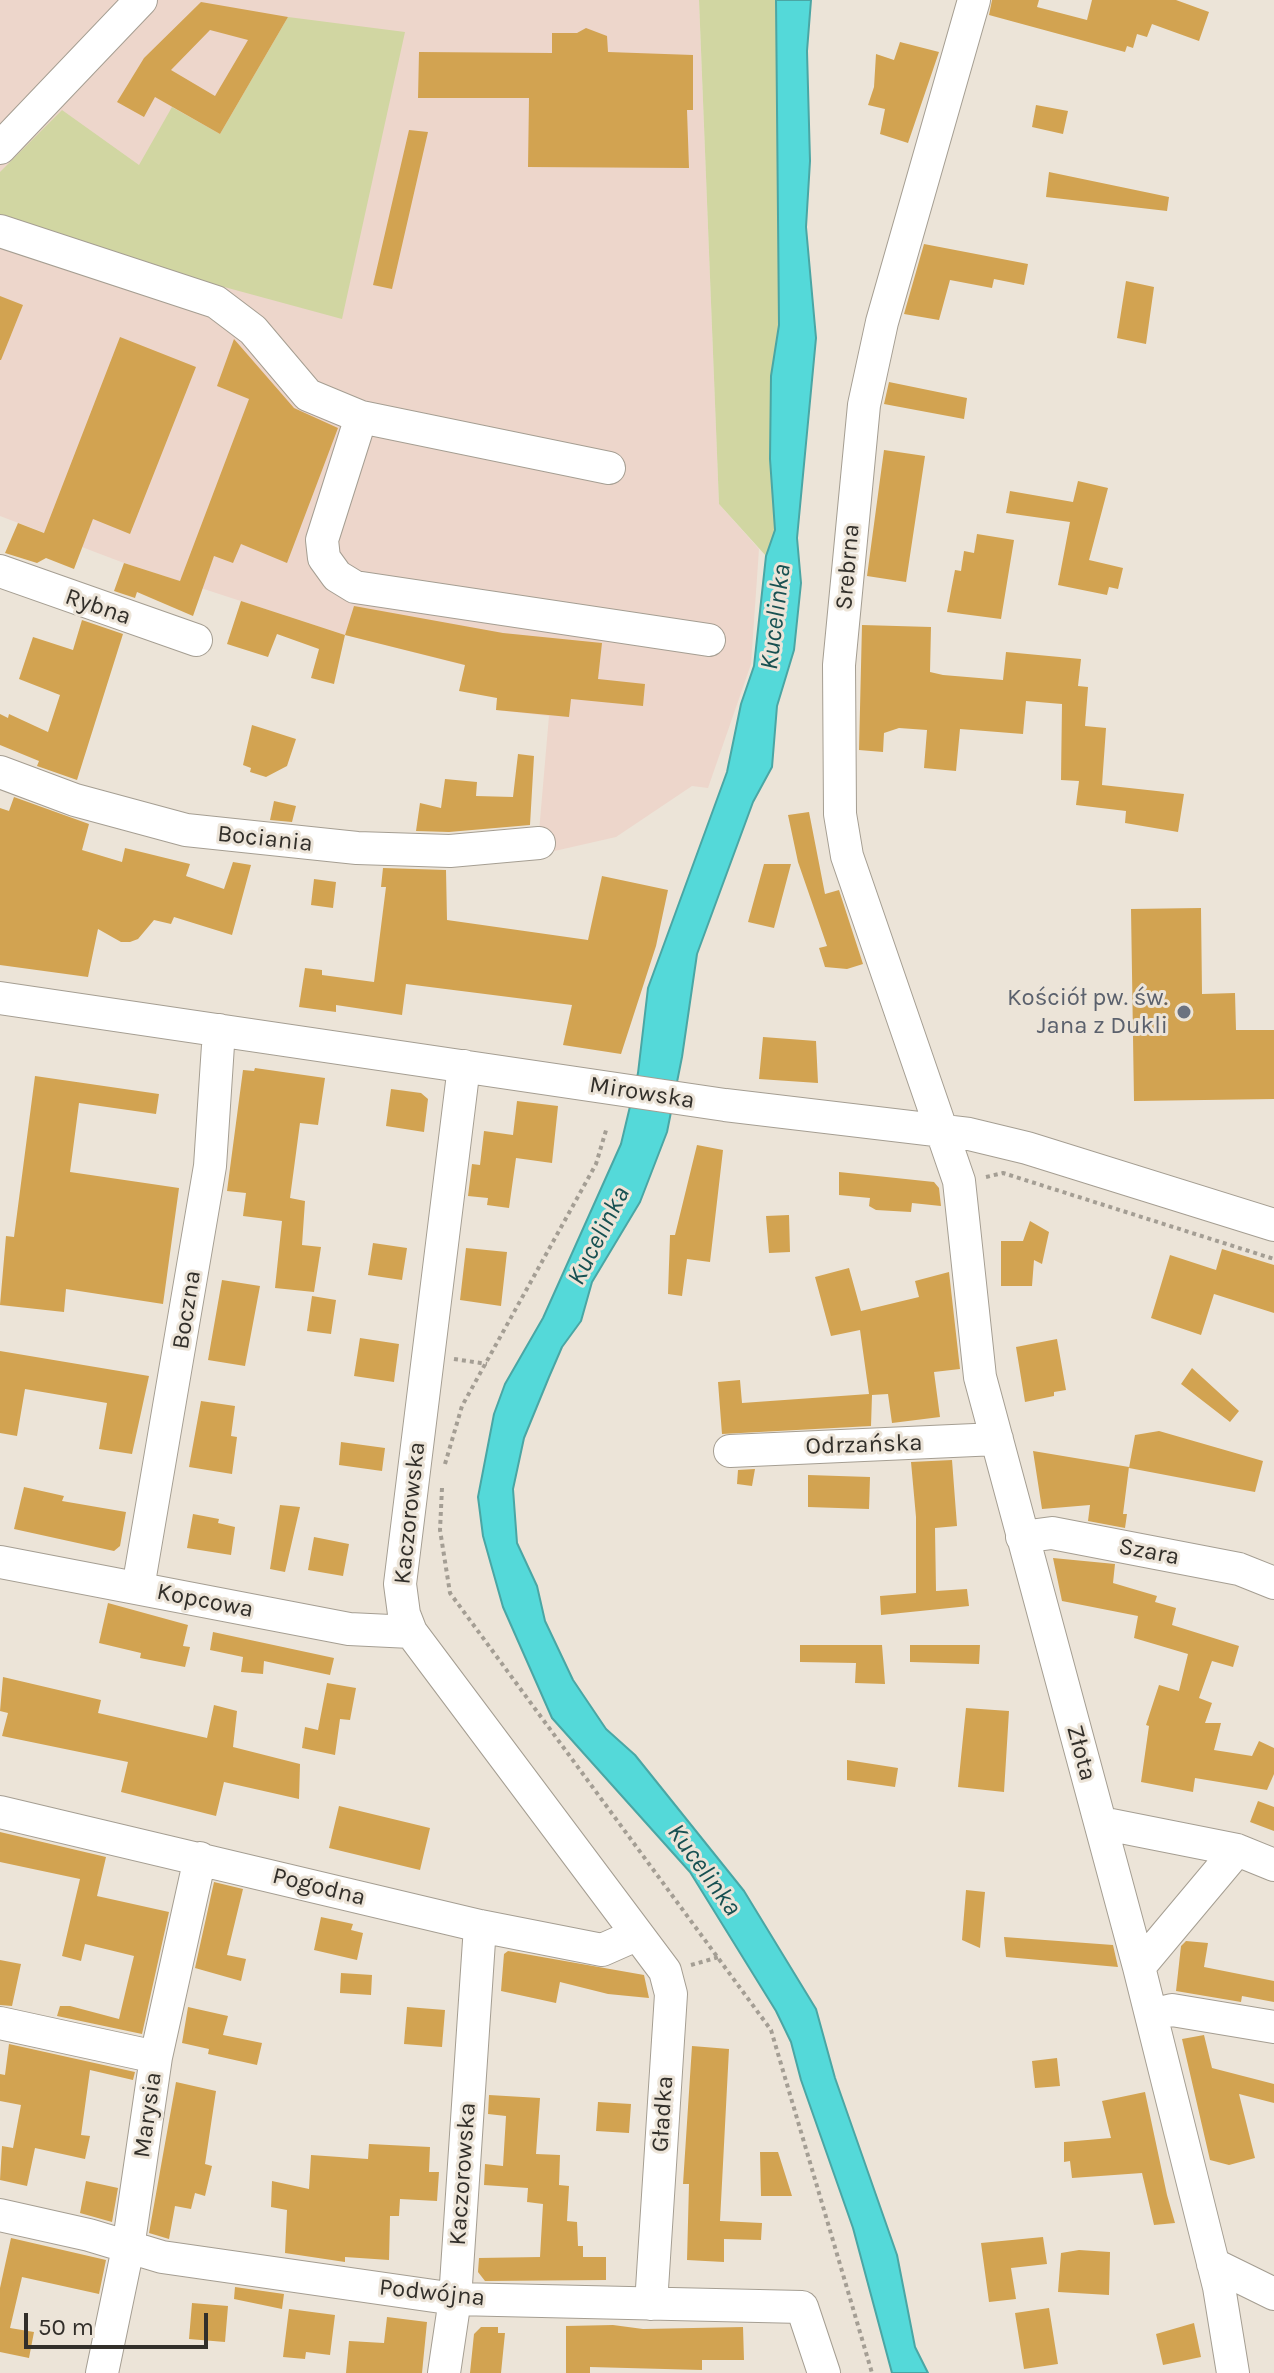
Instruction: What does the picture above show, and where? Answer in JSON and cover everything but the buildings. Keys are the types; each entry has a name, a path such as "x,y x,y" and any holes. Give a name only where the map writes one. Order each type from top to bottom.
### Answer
{"street":[{"path":"0,148 141,0"},
{"name":"Srebrna","path":"943,1131 847,856 840,814 839,665 864,405 882,322 974,0"},
{"path":"0,231 216,302 253,330 308,395 361,417 609,468"},
{"path":"361,417 322,540 324,558 337,576 355,587 709,640"},
{"name":"Rybna","path":"0,571 196,640"},
{"name":"Bociania","path":"0,772 75,800 186,830 357,848 450,851 539,843"},
{"name":"Mirowska","path":"0,998 725,1105 943,1131 1018,1145 1274,1225"},
{"name":"Boczna","path":"138,1588 210,1166 219,1030"},
{"name":"Kaczorowska","path":"464,1066 400,1584 404,1614 411,1632 636,1935"},
{"name":"Złota","path":"943,1131 959,1181 980,1377 1139,1967 1213,2264 1233,2373"},
{"name":"Odrzańska","path":"730,1451 997,1439"},
{"name":"Szara","path":"1022,1537 1052,1533 1239,1569 1274,1583"},
{"name":"Kopcowa","path":"0,1562 349,1629 411,1632"},
{"name":"Pogodna","path":"0,1812 480,1926 602,1950 636,1935"},
{"path":"1101,1823 1237,1850 1274,1865"},
{"path":"1139,1967 1237,1850"},
{"name":"Marysia","path":"102,2373 128,2248 156,2057 200,1858"},
{"name":"Kaczorowska","path":"444,2373 455,2299 480,1926"},
{"name":"Gładka","path":"636,1935 665,1971 671,1994 651,2304"},
{"path":"1151,2015 1172,2010 1274,2027"},
{"path":"0,2023 156,2057"},
{"name":"Podwójna","path":"0,2215 89,2235 162,2257 455,2299 802,2307 824,2373"},
{"path":"1213,2264 1274,2294"}],"path":[{"path":"443,1470 462,1406 596,1164 607,1127"},
{"path":"959,1181 1003,1173 1274,1259"},
{"path":"442,1485 440,1530 450,1593 771,2030 872,2373"}],"shaded area":[{"path":"0,0 699,0 719,504 759,549 751,664 708,788 692,786 616,837 537,855 549,716 496,710 499,674 345,635 124,563 0,516"}],"green space":[{"path":"699,0 776,0 779,325 771,376 775,530 766,556 719,504"},
{"path":"288,17 405,32 342,319 147,266 0,215 0,172 62,110 139,165 172,107 220,134"}],"water":[{"name":"Kucelinka","path":"776,0 811,0 807,51 810,161 806,227 816,338 797,538 801,583 794,650 777,706 772,767 753,802 697,954 667,1132 640,1202 592,1282 581,1321 562,1347 549,1377 524,1438 513,1489 517,1543 537,1586 545,1621 573,1680 606,1729 635,1755 744,1891 816,2009 835,2078 897,2255 915,2347 928,2373 892,2373 853,2228 801,2080 791,2042 776,2011 690,1872 552,1718 503,1607 483,1536 478,1497 494,1414 505,1384 543,1318 621,1144 638,1073 648,988 727,772 741,704 754,666 766,556 775,530 770,459 771,376 779,325"}],"place":[{"name":"Kościół pw. św. Jana z Dukli","path":"1184,1012"}]}
